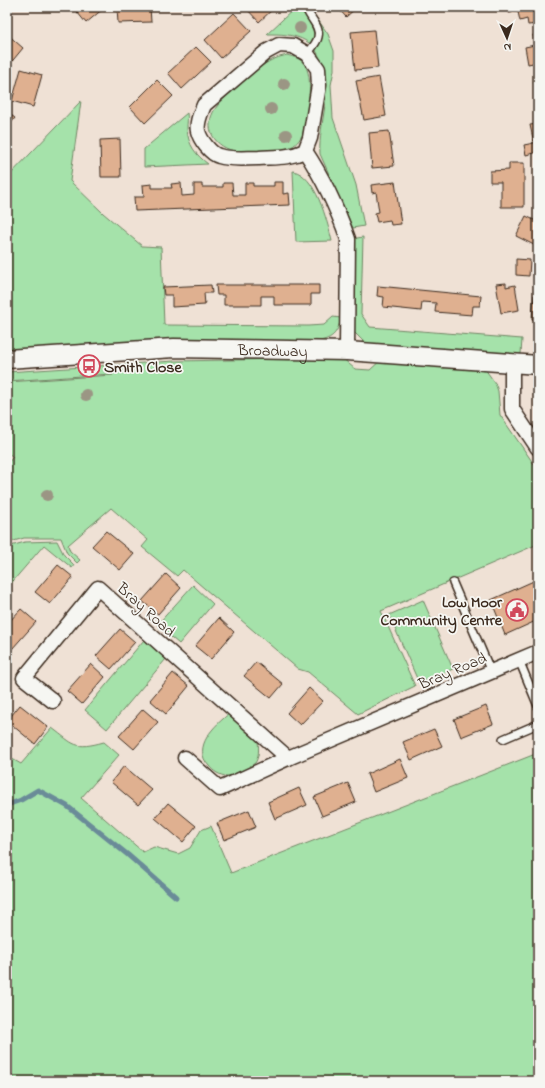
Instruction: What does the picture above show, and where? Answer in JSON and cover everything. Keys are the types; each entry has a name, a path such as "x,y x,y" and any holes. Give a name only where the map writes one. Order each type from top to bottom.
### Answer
{"street":[{"path":"279,45 293,46 307,54 318,69 319,85 310,138 305,151 284,157 234,159 218,156 207,148 198,132 199,117 204,105 266,52 279,45"},
{"path":"305,151 316,168 348,239 347,351"},
{"name":"Broadway","path":"7,359 174,348 347,351 538,365"},
{"path":"512,363 512,409 538,448"},
{"name":"Bray Road","path":"53,701 24,678 98,588 288,758"},
{"name":"Bray Road","path":"185,758 220,789 288,758 538,652"}],"lane":[{"path":"306,7 307,12 318,30 318,38 307,54"},
{"path":"453,583 491,672"},
{"path":"519,660 538,706"},
{"path":"503,739 538,724"}],"green space":[{"path":"296,7 309,7 328,34 334,51 334,70 331,85 333,118 356,185 364,226 353,228 320,154 321,129 326,88 321,61 317,53 306,41 297,37 267,34"},
{"path":"287,55 299,59 305,65 308,73 308,105 303,133 299,140 289,148 274,151 237,152 220,144 211,133 210,126 213,112 218,105 259,68 271,60"},
{"path":"81,101 70,181 103,213 142,246 161,247 164,325 308,326 324,325 333,317 341,318 338,328 333,335 330,338 315,342 7,353 7,178"},
{"path":"187,113 187,129 191,145 196,153 208,164 144,167 144,149"},
{"path":"293,171 301,174 314,190 324,211 332,241 296,242"},
{"path":"363,237 361,314 370,327 522,339 521,354 374,345 364,342 354,332 351,239"},
{"path":"342,358 355,369 370,370 381,360 485,369 495,383 498,391 500,415 538,470 538,544 381,611 415,686 358,714 308,672 298,669 183,570 177,576 142,547 148,540 111,508 68,545 70,551 80,560 77,563 67,553 61,538 24,538 7,543 7,464 13,457 7,452 7,382 113,375 7,381 7,372 174,361"},
{"path":"57,541 64,555 74,565 72,568 44,545 7,588 7,547 25,542"},
{"path":"193,585 213,604 179,644 157,625"},
{"path":"423,600 453,669 419,683 389,615"},
{"path":"144,640 166,659 107,729 85,710"},
{"path":"230,713 258,742 259,750 255,763 238,773 230,776 224,776 211,768 204,759 203,751 207,737 212,730"},
{"path":"52,728 71,742 80,746 104,742 119,755 81,798 143,852 154,847 178,854 190,848 201,830 211,826 231,873 538,753 538,1081 7,1081 7,756 21,764"}],"building":[{"path":"73,7 104,7 104,8 86,23"},
{"path":"117,7 150,7 151,22 118,23"},
{"path":"245,7 275,7 259,22"},
{"path":"337,7 357,7 346,17"},
{"path":"508,7 538,7 538,24 528,25 527,19 520,21 518,12 509,13"},
{"path":"234,13 251,31 221,58 205,40"},
{"path":"374,30 378,68 355,70 351,32"},
{"path":"7,34 23,48 9,65 7,63"},
{"path":"538,34 538,62 528,64 525,47 535,45 533,35"},
{"path":"196,47 211,62 182,89 168,73"},
{"path":"21,69 42,75 33,107 12,101"},
{"path":"379,77 386,116 364,120 356,81"},
{"path":"157,80 173,96 145,123 130,107"},
{"path":"538,81 538,101 534,82"},
{"path":"7,112 15,118 7,128"},
{"path":"538,124 538,152 526,155 524,145 534,143 530,125"},
{"path":"389,131 394,166 372,168 369,133"},
{"path":"120,139 121,177 101,177 100,140"},
{"path":"509,163 524,163 524,207 501,207 501,182 490,182 490,171 509,170"},
{"path":"274,182 283,182 283,194 289,193 290,205 135,211 134,197 144,197 143,185 152,184 152,188 172,188 171,184 181,183 182,196 194,195 194,184 202,184 202,187 223,187 223,183 232,183 233,195 245,195 245,183 253,183 253,186 274,186"},
{"path":"395,182 401,224 391,225 390,220 377,222 375,213 379,212 376,192 372,193 371,185"},
{"path":"526,216 538,222 538,247 516,236"},
{"path":"516,259 530,260 529,276 516,275"},
{"path":"506,283 506,287 515,285 519,310 501,313 496,284"},
{"path":"211,285 212,293 204,293 205,305 172,307 172,295 164,295 163,287"},
{"path":"216,285 319,285 319,294 311,294 311,305 274,305 274,296 261,296 261,305 224,305 224,295 217,295"},
{"path":"378,286 481,296 480,306 473,306 472,315 435,312 436,303 422,302 421,311 383,307 384,297 377,296"},
{"path":"534,295 538,295 538,320 532,319"},
{"path":"106,531 134,554 120,570 92,546"},
{"path":"58,565 73,577 50,604 35,592"},
{"path":"166,574 181,588 158,614 142,601"},
{"name":"Low Moor Community Centre","path":"538,579 538,620 505,635 491,600"},
{"path":"21,609 36,622 12,649 7,644 7,624"},
{"path":"219,618 234,632 211,659 195,646"},
{"path":"120,629 135,642 111,669 96,656"},
{"path":"256,662 283,684 271,698 244,676"},
{"path":"91,664 105,677 82,704 67,691"},
{"path":"173,673 189,686 166,714 150,700"},
{"path":"309,688 323,701 300,725 287,713"},
{"path":"20,705 48,727 35,744 7,721"},
{"path":"486,706 493,724 461,737 454,719"},
{"path":"143,709 158,722 134,749 119,736"},
{"path":"434,729 442,746 411,760 403,742"},
{"path":"400,759 408,778 374,792 367,774"},
{"path":"124,766 152,790 138,805 111,782"},
{"path":"348,783 356,802 322,816 314,797"},
{"path":"299,788 307,805 275,819 268,802"},
{"path":"168,803 196,826 183,842 155,818"},
{"path":"249,810 256,827 224,840 217,823"}],"waterway":[{"path":"7,805 21,800 38,790 67,806 128,855 176,897"}],"place":[{"name":"Smith Close","path":"89,366"},
{"name":"Low Moor Community Centre","path":"517,610"}]}
